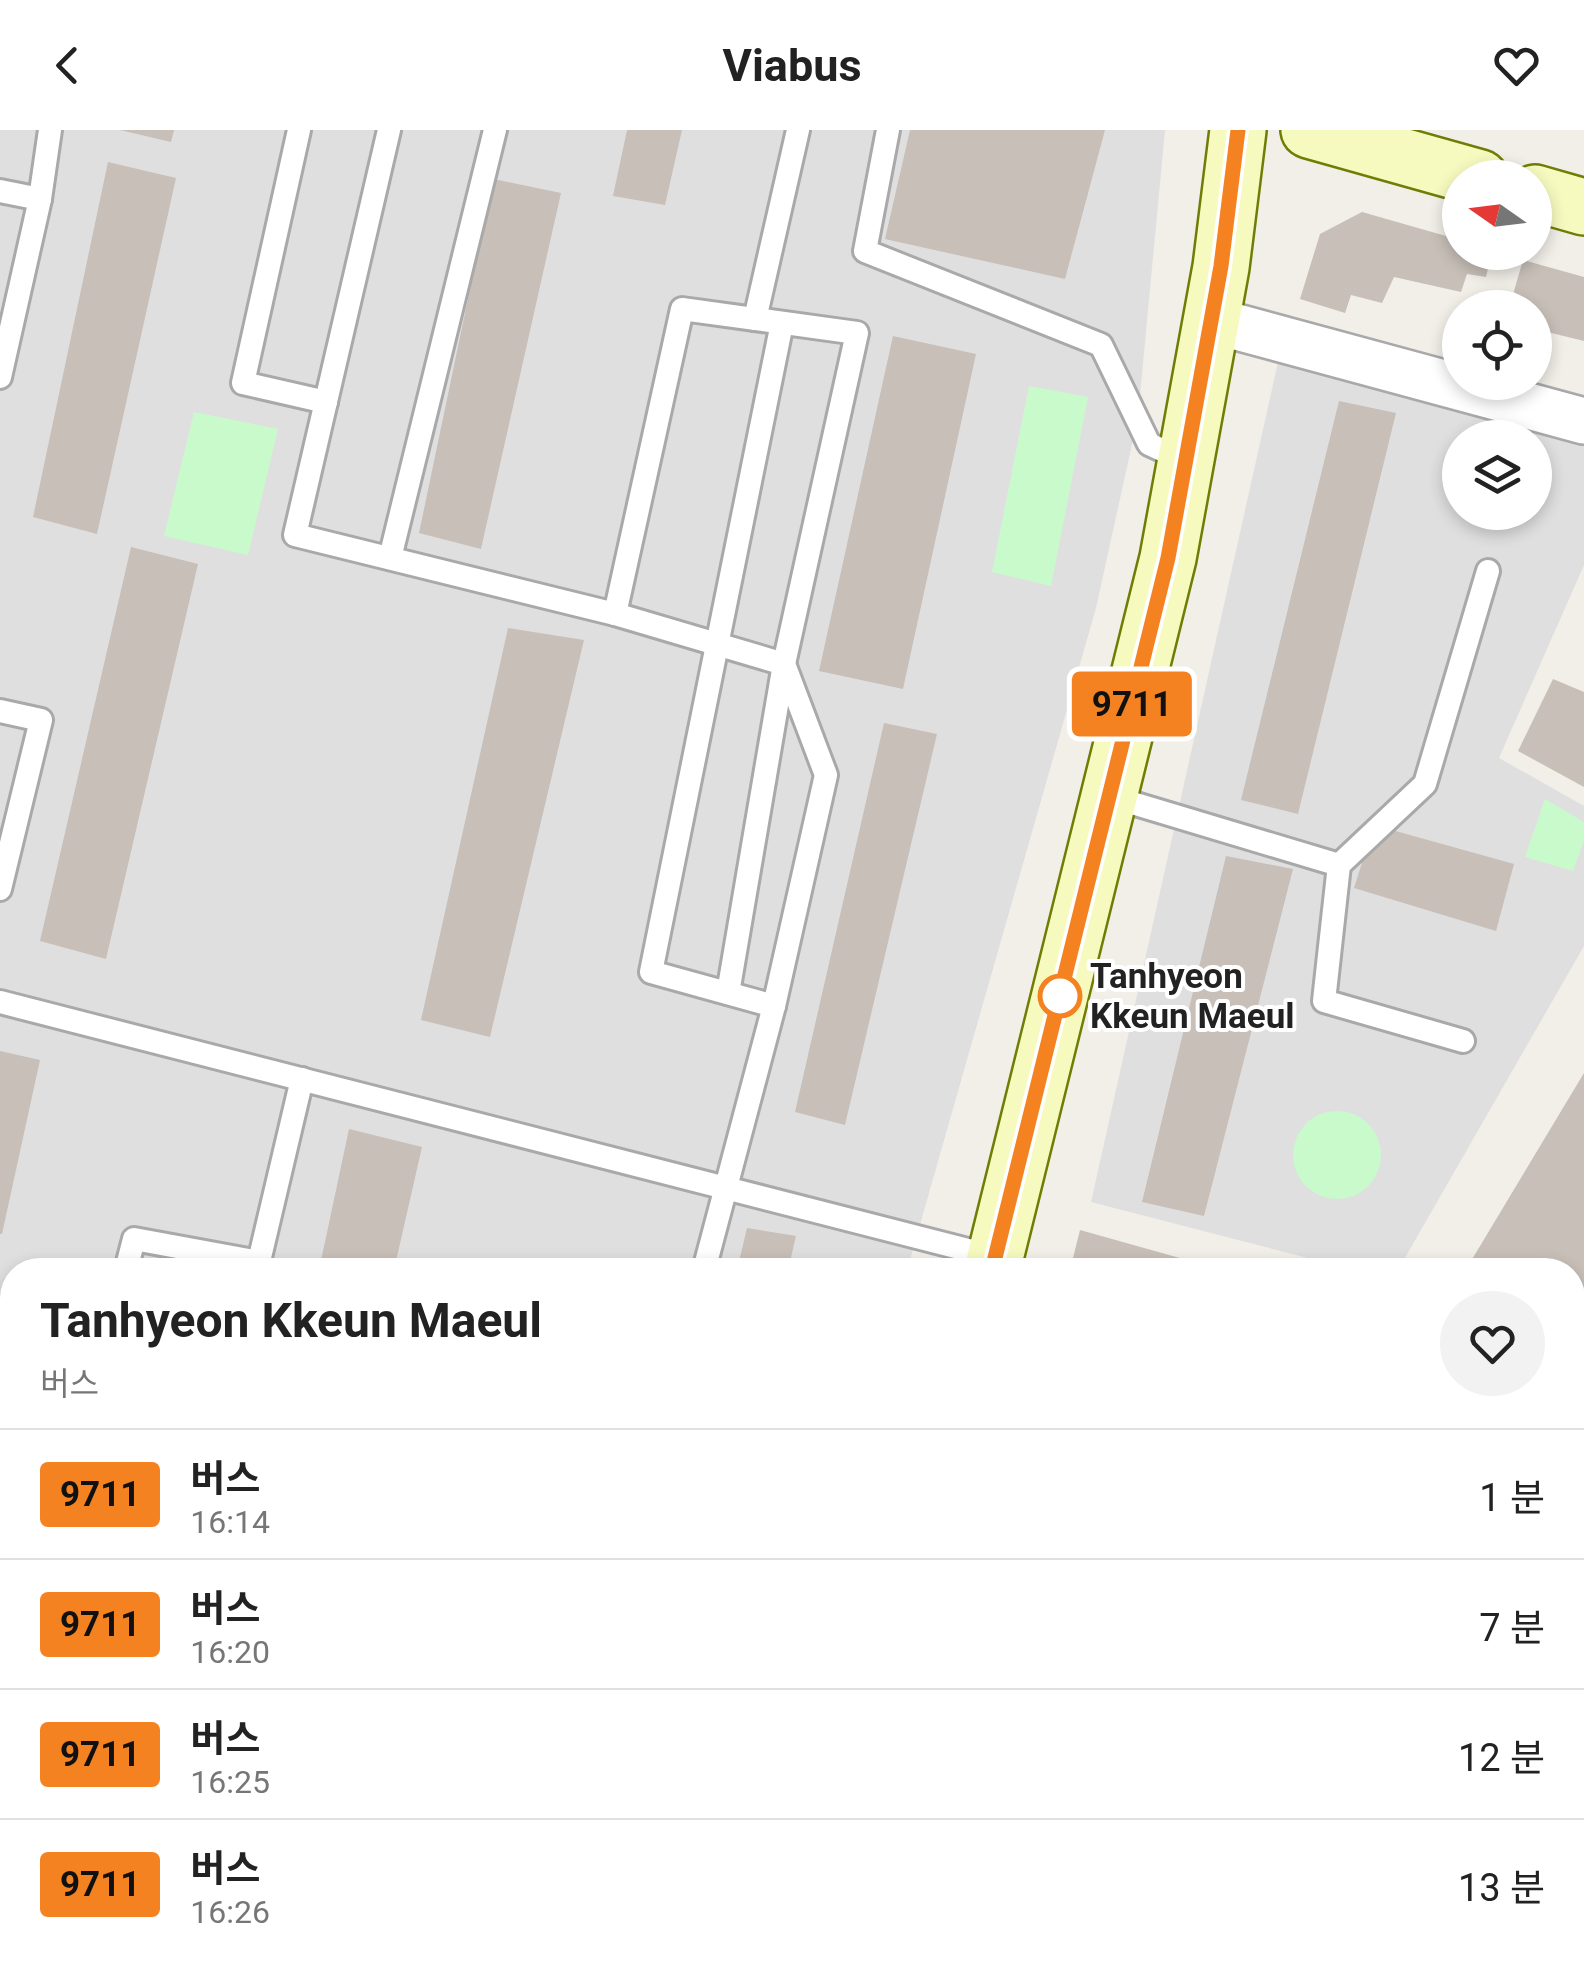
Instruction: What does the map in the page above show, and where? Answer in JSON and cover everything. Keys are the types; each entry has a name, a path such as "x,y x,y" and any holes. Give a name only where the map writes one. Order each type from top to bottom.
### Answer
{"main road":[{"path":"994,1258 1168,558 1211,320 1238,130"},
{"path":"1309,130 1442,167"},
{"path":"1552,198 1584,206"}],"street":[{"path":"1211,320 1584,420"}],"lane":[{"path":"0,377 40,199 50,130"},
{"path":"299,130 243,384 326,402"},
{"path":"389,130 296,535 615,614 784,664"},
{"path":"390,558 494,130"},
{"path":"755,320 798,130"},
{"path":"888,130 865,251 1101,344 1150,444 1186,461"},
{"path":"0,191 40,199"},
{"path":"615,614 682,309 857,333 784,664 728,993"},
{"path":"774,1006 652,972 782,323"},
{"path":"1463,1041 1324,1001 1339,865 1424,784 1488,570"},
{"path":"707,1258 774,1006 826,774 784,664"},
{"path":"0,712 40,720 11,791 0,888"},
{"path":"1109,796 1339,865"},
{"path":"0,1002 726,1188 972,1258"},
{"path":"260,1258 302,1079"},
{"path":"129,1258 134,1238 189,1258"}],"shaded area":[{"path":"0,130 1165,130 1138,417 1096,608 910,1258 0,1258"},
{"path":"1280,353 1520,420 1442,420 1442,530 1552,530 1552,429 1584,438 1584,565 1499,758 1584,806 1584,946 1405,1258 1308,1258 1091,1202"}],"green space":[{"path":"1029,386 1088,397 1051,586 992,572"},
{"path":"194,412 278,429 248,555 164,536"},
{"path":"1545,799 1584,822 1584,841 1573,871 1525,857"},
{"path":"1337,1111 1368,1124 1381,1155 1368,1186 1337,1199 1306,1186 1293,1155 1306,1124"}],"building":[{"path":"120,130 174,130 171,142"},
{"path":"627,130 682,130 665,205 613,196"},
{"path":"910,130 1105,130 1065,279 885,239"},
{"path":"108,162 176,178 97,534 33,517"},
{"path":"493,179 561,193 481,549 419,533"},
{"path":"1362,212 1442,235 1442,270 1488,270 1486,277 1467,274 1462,290 1394,277 1382,303 1351,295 1345,313 1300,299 1320,234"},
{"path":"1552,268 1584,277 1584,341 1552,333 1552,290 1514,290 1520,270"},
{"path":"893,336 976,354 903,689 819,671"},
{"path":"1339,401 1396,413 1298,814 1241,800"},
{"path":"131,547 198,564 106,959 40,941"},
{"path":"508,628 584,640 490,1037 421,1020"},
{"path":"1553,679 1584,692 1584,787 1518,751"},
{"path":"884,723 937,734 845,1125 795,1112"},
{"path":"1374,825 1514,864 1496,931 1354,888"},
{"path":"1226,856 1293,869 1204,1216 1142,1202"},
{"path":"0,1051 40,1060 2,1234 0,1234"},
{"path":"1584,1073 1584,1258 1473,1258"},
{"path":"349,1129 422,1147 397,1258 322,1258"},
{"path":"747,1228 796,1236 791,1258 740,1258"},
{"path":"1080,1230 1180,1258 1073,1258"}],"bus line":[{"name":"9711","path":"995,1258 1168,558 1221,266 1238,130"}],"place":[{"name":"Tanhyeon Kkeun Maeul","path":"1060,996"}]}
